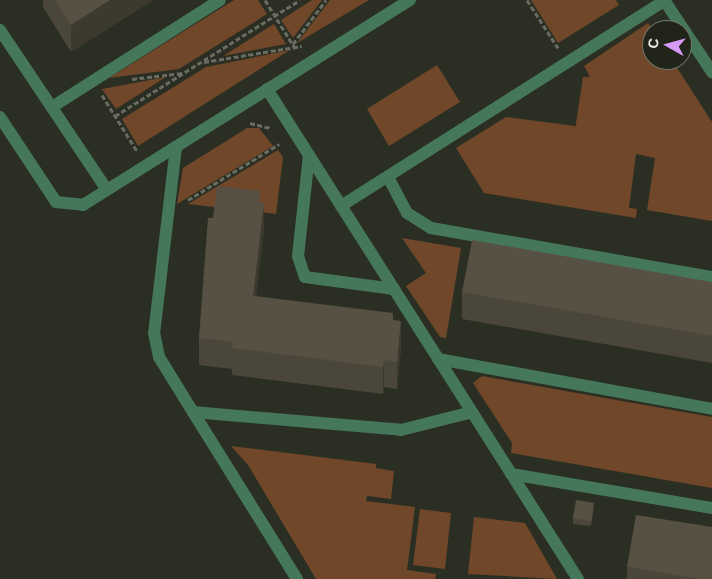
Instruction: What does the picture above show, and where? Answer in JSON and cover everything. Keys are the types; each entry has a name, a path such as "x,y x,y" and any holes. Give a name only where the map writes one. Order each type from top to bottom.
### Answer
{"street":[{"path":"52,107 220,0"},
{"path":"0,117 56,202 83,205 410,0"},
{"path":"341,206 665,0 712,72"},
{"path":"0,30 107,190"},
{"path":"267,89 578,579"},
{"path":"176,146 155,345 193,412 297,579"},
{"path":"308,155 298,256 305,277 394,289"},
{"path":"388,177 407,213 431,228 712,277"},
{"path":"438,358 712,409"},
{"path":"193,412 402,430 472,412"},
{"path":"511,474 712,508"}],"path":[{"path":"265,0 295,47"},
{"path":"116,116 300,0"},
{"path":"295,47 326,0"},
{"path":"527,0 567,63"},
{"path":"201,62 305,45"},
{"path":"122,81 186,72"},
{"path":"93,81 137,151"},
{"path":"246,124 263,124 273,134"},
{"path":"168,212 280,146 277,140"}],"shaded area":[{"path":"234,0 258,0 267,14 179,69 109,78"},
{"path":"312,0 322,0 293,38 281,20"},
{"path":"330,0 369,0 297,43"},
{"path":"531,0 616,0 619,5 558,43"},
{"path":"274,24 286,44 223,56"},
{"path":"642,27 642,70 678,70 712,122 712,221 647,210 655,158 636,154 629,208 637,209 636,218 484,193 456,148 506,117 575,126 575,130 583,77 590,77 584,66"},
{"path":"290,50 138,146 122,119 206,67"},
{"path":"437,65 460,102 389,146 367,109"},
{"path":"166,77 116,109 102,89"},
{"path":"247,128 259,128 273,146 177,204 183,168"},
{"path":"278,150 283,157 276,214 188,204"},
{"path":"402,238 461,248 446,338 440,337 406,286 426,273"},
{"path":"482,376 712,417 712,488 511,453 512,443 473,383"},
{"path":"231,446 376,464 376,468 394,471 391,499 367,496 366,501 415,507 407,570 436,574 435,579 316,579 248,465"},
{"path":"420,509 451,513 445,569 413,565"},
{"path":"474,517 525,523 557,579 468,574"}],"building":[{"path":"55,0 110,0 71,25"},
{"path":"217,186 260,191 259,202 264,203 253,296 393,313 393,320 401,321 397,362 384,360 383,367 232,348 233,342 199,338 208,218 213,218"},
{"path":"472,240 712,282 712,336 462,292"},
{"path":"576,500 594,503 591,521 573,518"},
{"path":"636,515 712,527 712,579 700,579 627,567"}]}
